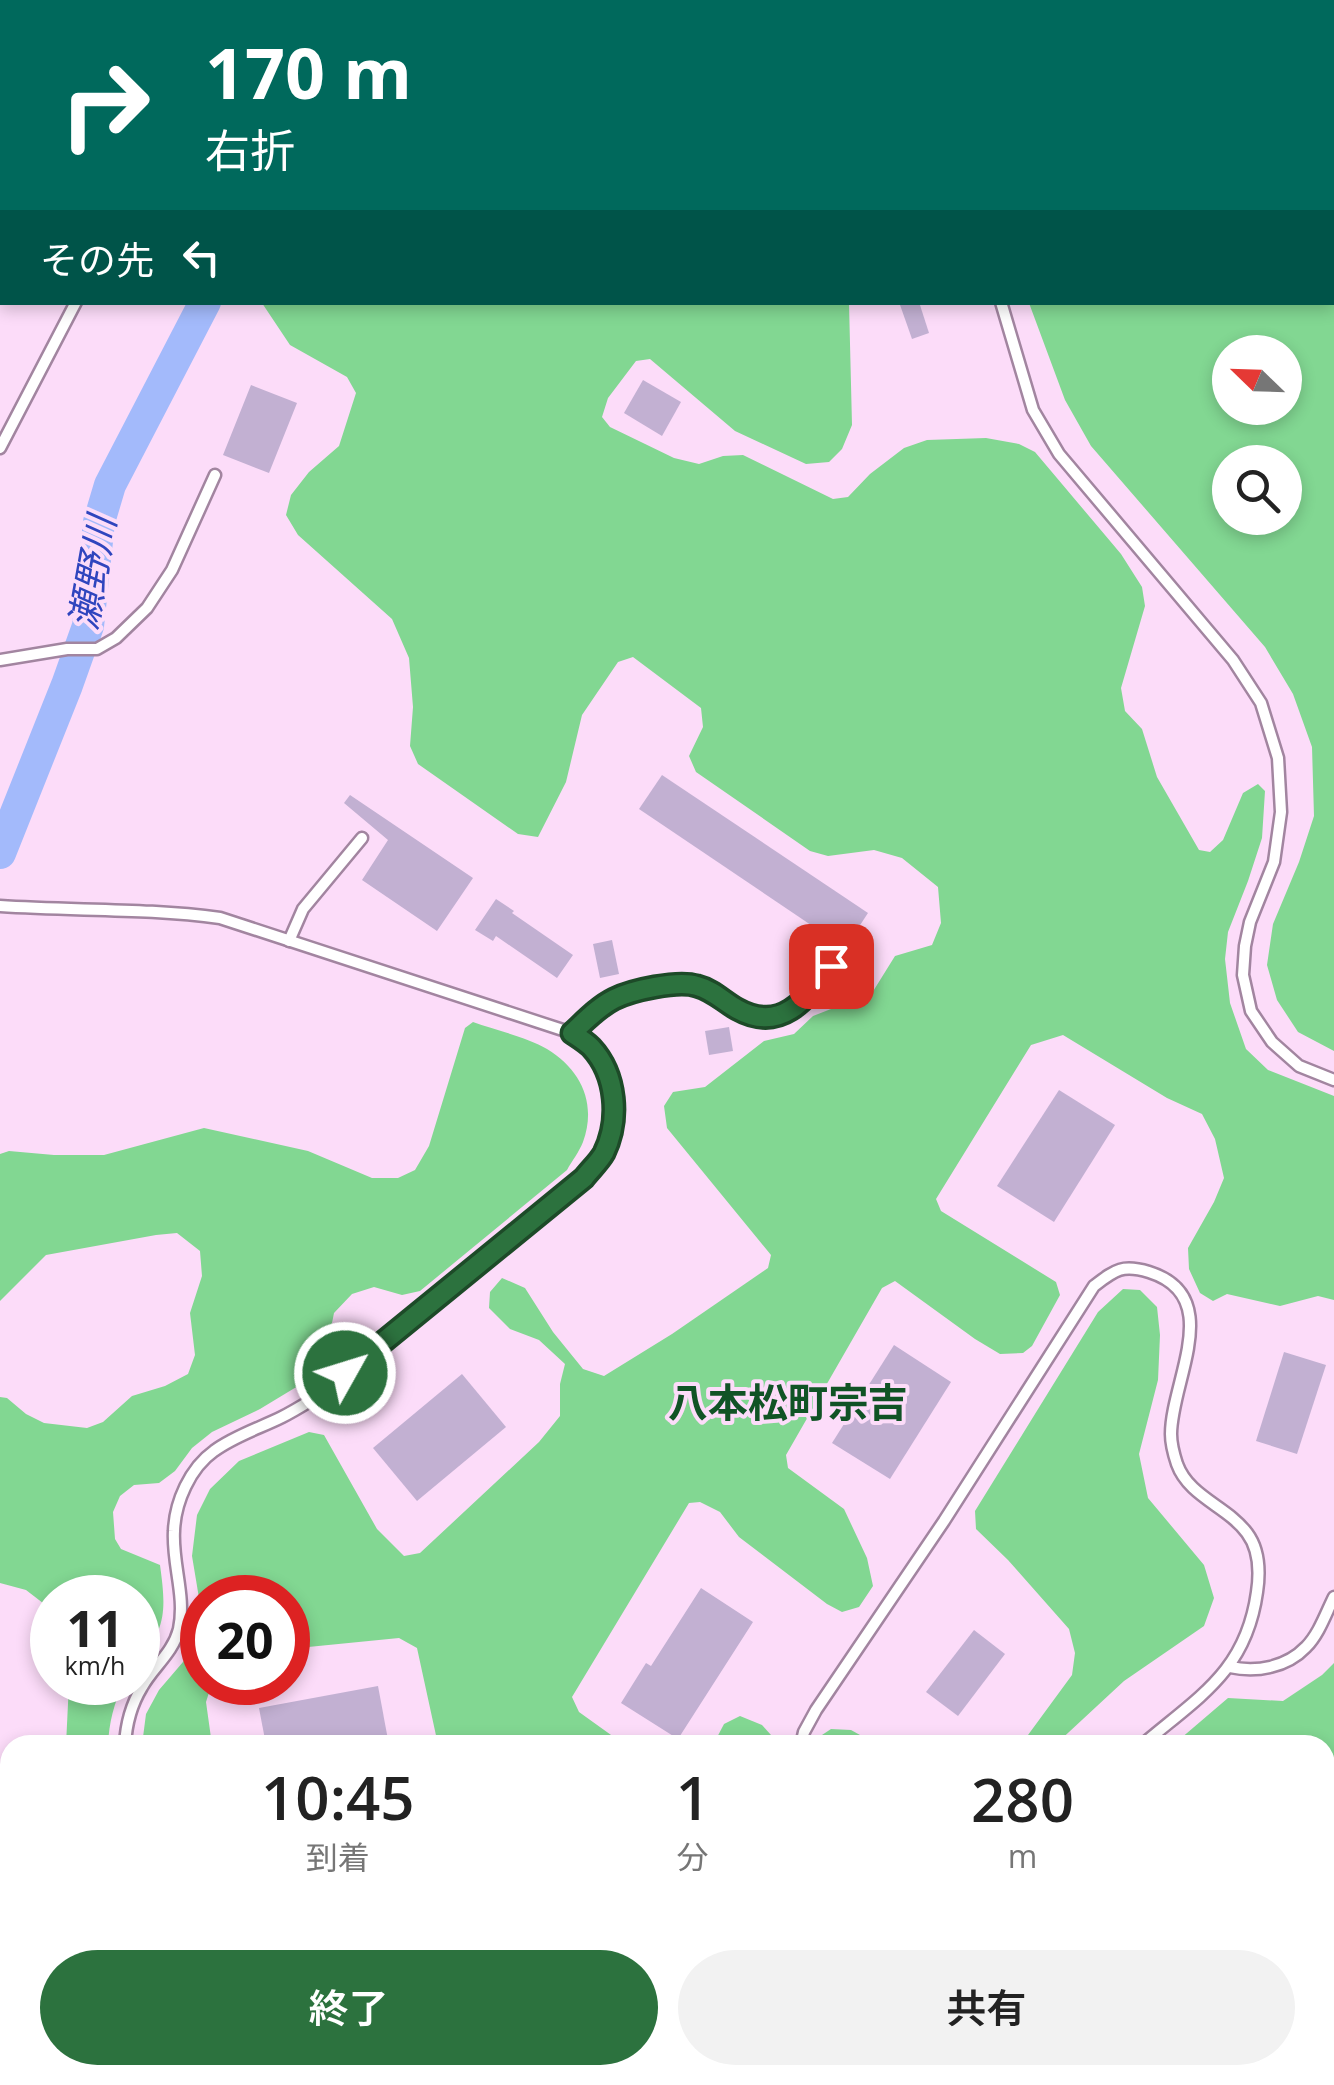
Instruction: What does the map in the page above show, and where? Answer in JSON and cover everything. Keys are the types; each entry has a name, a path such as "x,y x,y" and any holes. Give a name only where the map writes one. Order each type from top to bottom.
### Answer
{"lane":[{"path":"0,448 74,305"},
{"path":"1003,305 1034,410 1058,454 1234,660 1261,703 1278,758 1282,812 1274,862 1250,922 1243,975 1251,1011 1272,1042 1298,1066 1334,1080"},
{"path":"0,660 67,648 97,649 116,638 147,608 172,570 215,475"},
{"path":"290,941 303,909 362,838"},
{"path":"0,906 173,912 220,918 572,1033 590,1046 603,1063 613,1089 614,1122 603,1154 584,1178 316,1398 211,1452 193,1474 181,1497 174,1529 182,1603 178,1634 130,1710 126,1735"},
{"path":"572,1033 618,997 677,984 698,986 739,1011 760,1017 786,1014 808,997 831,966"},
{"path":"805,1735 816,1710 944,1521 1094,1286 1115,1270 1132,1267 1156,1274 1174,1285 1188,1305 1192,1328 1170,1435 1177,1466 1193,1490 1247,1533 1256,1554 1259,1580 1255,1610 1230,1667 1154,1735"},
{"path":"1230,1667 1273,1668 1306,1648 1334,1597"}],"green space":[{"path":"263,305 849,305 852,425 842,449 829,462 806,464 735,431 650,359 636,361 608,398 602,417 610,427 674,458 699,464 723,456 743,455 833,499 848,497 904,448 927,440 986,438 1019,444 1035,452 1121,554 1142,587 1145,606 1121,688 1125,711 1142,729 1157,777 1199,850 1210,852 1223,840 1243,793 1258,784 1265,791 1262,838 1228,932 1225,959 1230,1003 1246,1049 1268,1070 1334,1096 1334,1300 1318,1296 1280,1306 1227,1294 1213,1301 1200,1293 1189,1269 1188,1248 1224,1178 1215,1139 1202,1114 1167,1098 1063,1035 1031,1045 936,1199 941,1211 1056,1282 1060,1295 1032,1346 1023,1353 1000,1354 895,1281 882,1288 786,1455 788,1468 844,1509 867,1558 873,1586 859,1607 842,1612 739,1537 720,1512 700,1502 689,1503 572,1697 579,1712 611,1735 436,1735 417,1648 399,1638 310,1647 310,1575 195,1575 192,1556 197,1515 210,1489 239,1461 309,1432 324,1435 377,1529 404,1556 420,1553 539,1442 560,1416 560,1384 565,1364 539,1340 510,1329 489,1308 490,1292 502,1278 525,1288 583,1369 604,1376 768,1268 771,1255 667,1128 664,1106 673,1092 705,1087 764,1041 794,1034 813,1016 872,993 895,956 932,945 941,923 938,887 902,858 874,850 828,856 810,851 696,772 689,756 703,727 701,708 633,657 618,662 582,715 566,782 538,837 518,834 418,764 410,746 413,707 409,658 392,619 298,535 286,515 291,495 309,472 339,446 356,393 347,377 290,345"},
{"path":"1030,305 1334,305 1334,1051 1298,1032 1277,1000 1267,965 1273,924 1314,816 1312,747 1293,694 1265,647 1091,446 1065,400"},
{"path":"473,1022 521,1037 559,1057 577,1077 587,1101 587,1128 567,1170 420,1291 402,1295 374,1287 352,1294 334,1313 332,1347 319,1367 298,1386 212,1432 159,1483 134,1485 120,1496 113,1512 115,1539 121,1549 160,1565 163,1606 160,1624 160,1575 30,1575 30,1593 0,1583 0,1397 44,1423 87,1428 103,1422 132,1396 188,1374 195,1355 190,1313 202,1276 200,1251 177,1233 156,1235 46,1255 0,1301 0,1154 9,1151 104,1155 204,1128 308,1151 372,1178 398,1178 415,1170 429,1146 465,1028"},
{"path":"1123,1289 1140,1290 1157,1307 1158,1380 1139,1454 1148,1498 1204,1565 1214,1598 1204,1626 1124,1681 1066,1735 1028,1735 1072,1675 1075,1653 1069,1629 976,1529 975,1511 1098,1312"},
{"path":"1334,1663 1334,1735 1185,1735 1228,1698 1283,1701"},
{"path":"180,1666 180,1705 206,1705 211,1735 143,1735 151,1705 160,1705 160,1689"},
{"path":"68,1705 115,1705 109,1735 66,1735"},
{"path":"740,1716 762,1725 771,1735 718,1735 724,1724"},
{"path":"831,1729 851,1730 860,1735 822,1735"}],"building":[{"path":"900,305 920,305 929,333 912,339"},
{"path":"643,380 681,402 662,436 624,413"},
{"path":"251,385 297,403 269,473 223,455"},
{"path":"662,775 868,913 845,948 639,809"},
{"path":"350,795 473,878 437,931 362,880 388,840 344,803"},
{"path":"496,899 573,955 557,978 496,936 493,941 475,930"},
{"path":"612,940 619,974 600,978 593,944"},
{"path":"729,1027 733,1051 709,1055 705,1031"},
{"path":"1059,1090 1115,1125 1054,1222 997,1186"},
{"path":"894,1345 951,1382 890,1479 832,1443"},
{"path":"1284,1352 1326,1365 1297,1454 1256,1441"},
{"path":"462,1374 506,1427 417,1501 373,1448"},
{"path":"701,1588 753,1622 681,1735 672,1735 621,1703 646,1663 651,1666"},
{"path":"974,1630 1005,1654 958,1716 926,1692"},
{"path":"378,1686 387,1735 264,1735 259,1708 310,1705 310,1699"}],"waterway":[{"name":"瀬野川","path":"0,853 88,626 99,522 110,485 203,305"}],"district":[{"name":"八本松町宗吉","path":"788,1403"}],"route":[{"path":"345,1373 584,1178 603,1154 614,1122 613,1089 603,1063 590,1046 572,1033 598,1009 618,997 677,984 698,986 739,1011 760,1017 786,1014 808,997 831,966"}]}
